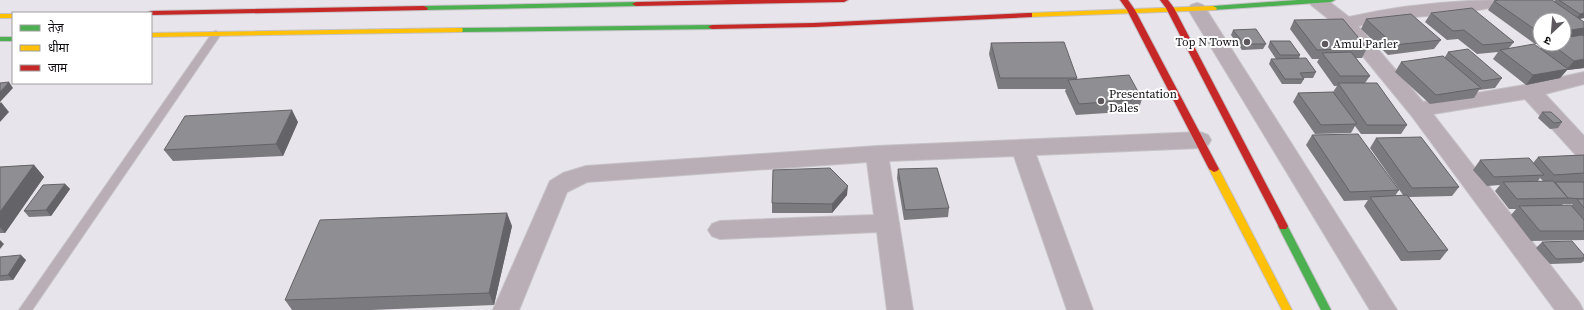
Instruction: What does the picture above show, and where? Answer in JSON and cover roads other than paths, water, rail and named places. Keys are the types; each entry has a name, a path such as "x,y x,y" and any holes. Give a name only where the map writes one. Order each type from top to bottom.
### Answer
{"main road":[{"path":"152,13 844,0"},
{"path":"1124,0 1132,10 1287,310"},
{"path":"1164,0 1170,8 1326,310"},
{"path":"152,35 814,26 1170,8 1197,8 1291,1 1324,1"},
{"path":"0,16 12,16"},
{"path":"0,39 12,39"}],"street":[{"path":"1346,23 1386,14 1486,4 1499,0"},
{"path":"1324,1 1346,23 1418,110 1570,310"},
{"path":"1197,8 1384,310"},
{"path":"1418,110 1530,91 1584,78"},
{"path":"1530,91 1584,150"},
{"path":"506,310 558,187 571,179 586,174 877,154 1200,140"},
{"path":"1022,147 1080,310"},
{"path":"877,154 900,310"},
{"path":"720,230 887,223"}],"lane":[{"path":"25,310 216,34"}],"place":[{"name":"Top N Town","path":"1247,42"},
{"name":"Amul Parler","path":"1325,44"},
{"name":"Presentation Dales","path":"1101,101"}]}
